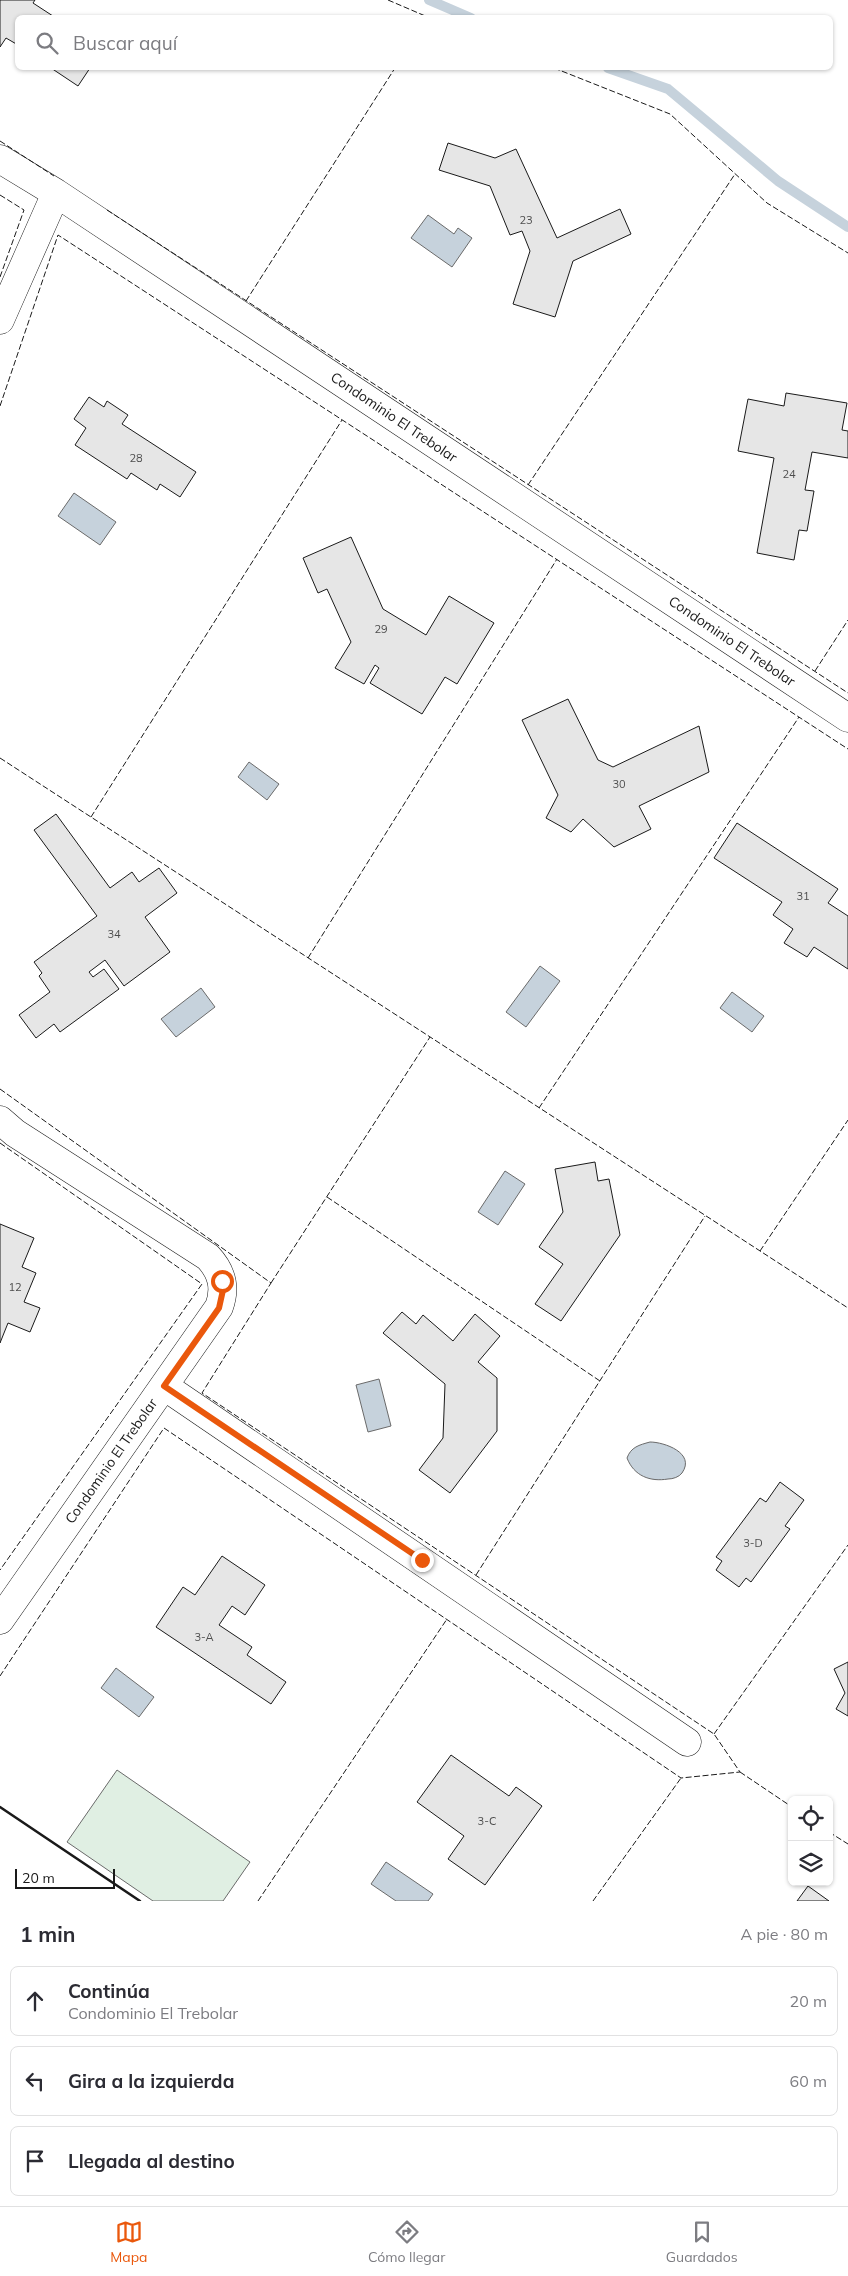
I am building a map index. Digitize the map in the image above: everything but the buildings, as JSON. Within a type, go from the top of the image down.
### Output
[{"type":"street","name":"Condominio El Trebolar","points":[[0,159],[56,193],[848,718]]},
{"type":"street","points":[[0,320],[56,193]]},
{"type":"street","name":"Condominio El Trebolar","points":[[0,1120],[15,1133],[208,1257],[215,1264],[222,1281],[223,1290],[219,1308],[0,1620]]},
{"type":"street","points":[[164,1386],[687,1742]]},
{"type":"green space","points":[[117,1770],[250,1862],[223,1901],[153,1901],[67,1842]]},
{"type":"shaded area","points":[[428,215],[454,234],[458,228],[472,238],[452,267],[411,238]]},
{"type":"shaded area","points":[[74,493],[116,522],[100,545],[58,516]]},
{"type":"shaded area","points":[[249,762],[279,784],[267,800],[238,777]]},
{"type":"shaded area","points":[[540,966],[560,981],[526,1027],[506,1012]]},
{"type":"shaded area","points":[[201,988],[215,1007],[176,1037],[161,1019]]},
{"type":"shaded area","points":[[732,992],[764,1016],[752,1032],[720,1008]]},
{"type":"shaded area","points":[[505,1171],[525,1184],[498,1225],[478,1212]]},
{"type":"shaded area","points":[[379,1379],[391,1426],[368,1432],[356,1385]]},
{"type":"shaded area","points":[[650,1442],[663,1444],[682,1454],[685,1466],[678,1477],[655,1480],[638,1473],[630,1464],[627,1458],[631,1451],[642,1444]]},
{"type":"shaded area","points":[[116,1668],[154,1697],[139,1717],[101,1688]]},
{"type":"shaded area","points":[[386,1862],[433,1894],[428,1901],[396,1901],[371,1884]]},
{"type":"waterway","points":[[429,0],[464,15]]},
{"type":"waterway","points":[[614,70],[668,89],[778,181],[848,227]]},
{"type":"fence","points":[[388,0],[423,15]]},
{"type":"fence","points":[[246,301],[394,70]]},
{"type":"fence","points":[[559,70],[670,114],[767,203],[848,253]]},
{"type":"fence","points":[[0,141],[54,176]]},
{"type":"fence","points":[[528,485],[735,174]]},
{"type":"fence","points":[[0,195],[24,210],[0,277]]},
{"type":"fence","points":[[107,210],[848,693]]},
{"type":"fence","points":[[0,406],[58,235],[848,749]]},
{"type":"fence","points":[[91,817],[342,420]]},
{"type":"fence","points":[[308,958],[557,559]]},
{"type":"fence","points":[[815,671],[848,620]]},
{"type":"fence","points":[[539,1108],[799,717]]},
{"type":"fence","points":[[0,758],[848,1308]]},
{"type":"fence","points":[[271,1283],[430,1037]]},
{"type":"fence","points":[[0,1089],[271,1283],[202,1393],[714,1734],[740,1772],[681,1778],[164,1428],[0,1676]]},
{"type":"fence","points":[[760,1251],[848,1120]]},
{"type":"fence","points":[[0,1143],[202,1284],[0,1570]]},
{"type":"fence","points":[[327,1197],[600,1381]]},
{"type":"fence","points":[[476,1575],[705,1216]]},
{"type":"fence","points":[[714,1734],[848,1545]]},
{"type":"fence","points":[[258,1901],[447,1619]]},
{"type":"fence","points":[[740,1772],[788,1804]]},
{"type":"fence","points":[[593,1901],[681,1778]]},
{"type":"fence","points":[[833,1835],[848,1844]]},
{"type":"wall","points":[[0,1807],[140,1901]]},
{"type":"route","points":[[222,1281],[223,1290],[219,1308],[164,1386],[422,1560]]}]
